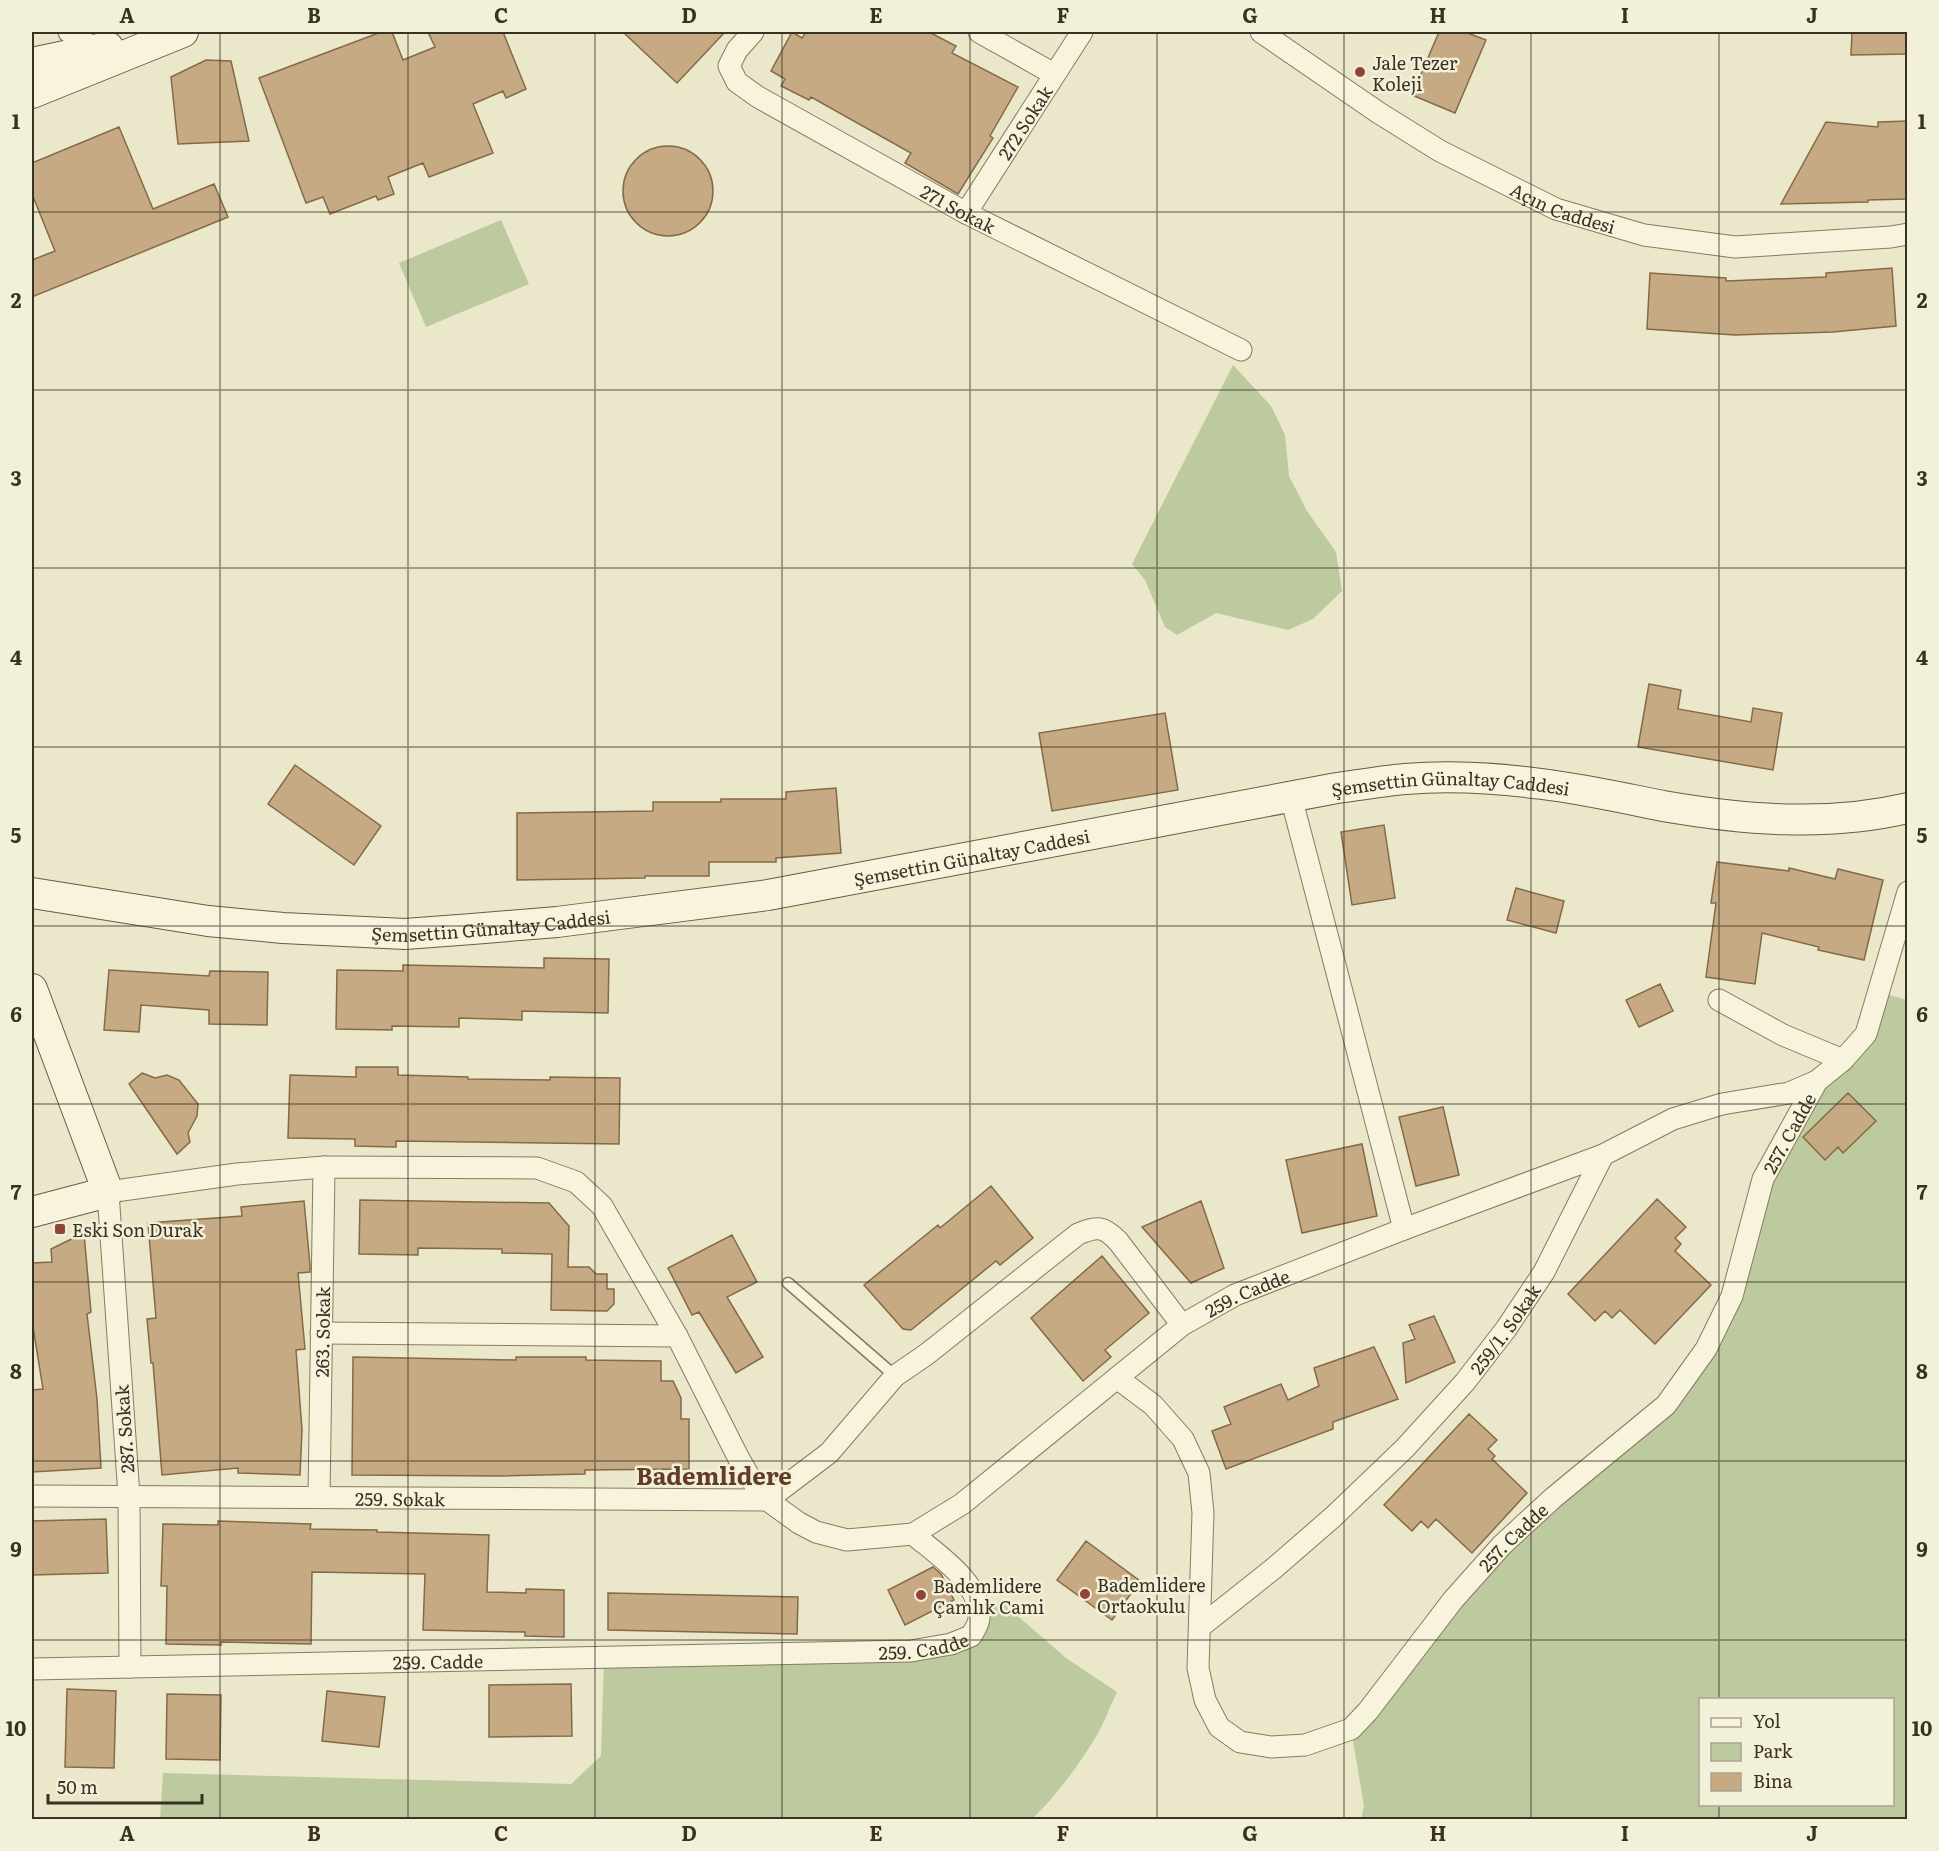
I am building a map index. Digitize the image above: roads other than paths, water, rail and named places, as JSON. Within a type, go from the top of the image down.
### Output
[{"type":"street","points":[[69,32],[97,50]]},
{"type":"street","points":[[32,63],[175,32]]},
{"type":"street","points":[[32,93],[183,32]]},
{"type":"street","name":"271 Sokak","points":[[753,32],[737,50],[729,66],[737,82],[758,97],[966,213],[1241,350]]},
{"type":"street","points":[[979,32],[1054,74]]},
{"type":"street","name":"272 Sokak","points":[[966,213],[1082,32]]},
{"type":"street","name":"Açın Caddesi","points":[[1261,32],[1379,113],[1440,151],[1556,209],[1644,235],[1735,247],[1908,234]]},
{"type":"street","name":"Şemsettin Günaltay Caddesi","points":[[32,893],[208,921],[283,928],[405,934],[557,922],[768,895],[1291,796],[1394,780],[1445,778],[1541,784],[1663,806],[1748,818],[1829,820],[1876,816],[1908,808]]},
{"type":"street","points":[[1291,796],[1404,1229]]},
{"type":"street","name":"257. Cadde","points":[[1117,1378],[1153,1406],[1183,1439],[1199,1473],[1203,1513],[1198,1668],[1205,1701],[1219,1727],[1240,1742],[1270,1747],[1305,1745],[1351,1728],[1368,1711],[1453,1600],[1502,1545],[1553,1498],[1665,1405],[1706,1349],[1732,1296],[1763,1179],[1817,1081],[1843,1060],[1866,1034],[1908,892]]},
{"type":"street","points":[[32,989],[108,1192]]},
{"type":"street","points":[[1719,1000],[1783,1035],[1843,1060]]},
{"type":"street","points":[[1603,1155],[1673,1119],[1722,1104],[1789,1093],[1817,1081]]},
{"type":"street","name":"259. Cadde","points":[[130,1667],[911,1651],[951,1644],[971,1636],[979,1619],[976,1598],[967,1582],[913,1534],[962,1504],[1182,1326],[1235,1295],[1603,1155]]},
{"type":"street","name":"259/1. Sokak","points":[[1200,1627],[1273,1569],[1333,1517],[1405,1448],[1465,1382],[1506,1329],[1544,1272],[1603,1155]]},
{"type":"street","points":[[32,1212],[108,1192],[237,1173],[324,1167],[537,1168],[576,1182],[602,1206],[678,1336],[750,1479],[767,1500],[816,1532],[848,1540],[913,1534]]},
{"type":"street","name":"263. Sokak","points":[[319,1497],[324,1167]]},
{"type":"street","name":"287. Sokak","points":[[108,1192],[129,1496],[130,1667]]},
{"type":"street","points":[[767,1500],[829,1453],[895,1376],[927,1354],[1078,1234],[1092,1228],[1107,1230],[1118,1241],[1182,1326]]},
{"type":"street","points":[[321,1333],[678,1336]]},
{"type":"street","name":"259. Sokak","points":[[32,1496],[767,1500]]},
{"type":"street","points":[[32,1669],[130,1667]]},
{"type":"lane","points":[[788,1283],[895,1376]]},
{"type":"place","name":"Jale Tezer Koleji","points":[[1360,72]]},
{"type":"place","name":"Eski Son Durak","points":[[60,1229]]},
{"type":"place","name":"Bademlidere Ortaokulu","points":[[1085,1594]]},
{"type":"place","name":"Bademlidere Çamlık Cami","points":[[921,1595]]},
{"type":"district","name":"Bademlidere","points":[[714,1474]]}]
